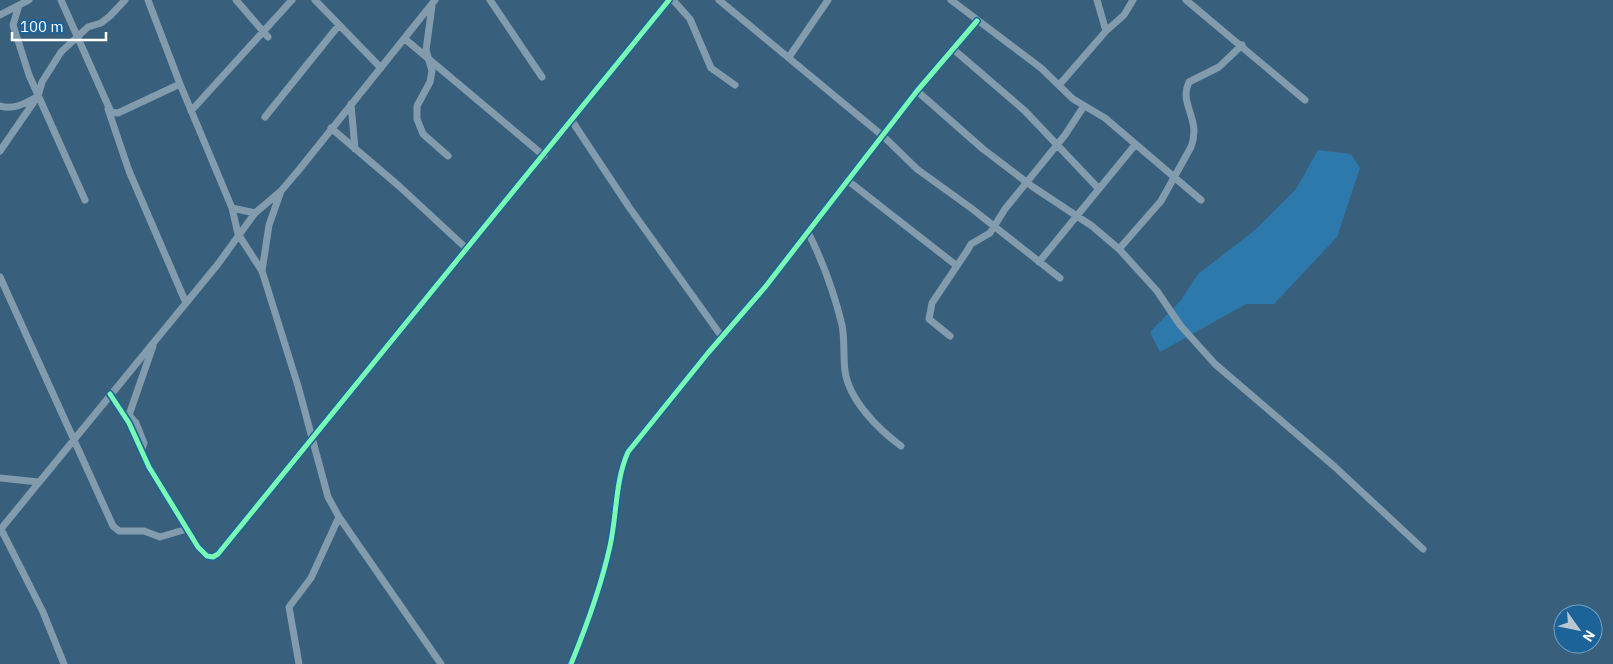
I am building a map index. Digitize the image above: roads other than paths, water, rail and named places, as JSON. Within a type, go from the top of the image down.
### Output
[{"type":"street","points":[[0,15],[29,0]]},
{"type":"street","points":[[61,0],[108,109],[129,171],[186,303]]},
{"type":"street","points":[[0,151],[38,96],[42,82],[61,52],[88,28],[102,23],[125,0]]},
{"type":"street","points":[[148,0],[191,112],[232,208],[238,234],[262,271],[313,437],[328,497],[339,517],[441,664]]},
{"type":"street","points":[[236,0],[265,35]]},
{"type":"street","points":[[191,112],[265,35],[292,0]]},
{"type":"street","points":[[315,0],[381,68]]},
{"type":"street","points":[[490,0],[542,77]]},
{"type":"street","points":[[110,394],[119,404],[149,467],[198,547],[207,556],[213,557],[218,554],[544,156],[669,0]]},
{"type":"street","points":[[673,0],[690,19],[711,68],[734,85]]},
{"type":"street","points":[[718,0],[884,136],[917,169],[1060,278]]},
{"type":"street","points":[[789,57],[828,0]]},
{"type":"street","points":[[951,0],[1060,84],[1073,99],[1105,118],[1201,200]]},
{"type":"street","points":[[1097,0],[1106,31]]},
{"type":"street","points":[[1060,84],[1106,31],[1124,15],[1133,0]]},
{"type":"street","points":[[1186,0],[1306,100]]},
{"type":"street","points":[[64,664],[43,612],[0,529],[218,264],[238,234],[256,213],[281,191],[434,3]]},
{"type":"street","points":[[434,3],[426,50],[432,72],[430,82],[417,106],[417,119],[423,134],[448,156]]},
{"type":"street","points":[[20,5],[13,25],[29,75],[86,200]]},
{"type":"street","points":[[572,664],[600,589],[610,545],[621,468],[628,452],[766,286],[917,91],[977,20]]},
{"type":"street","points":[[265,116],[339,25]]},
{"type":"street","points":[[405,39],[544,156]]},
{"type":"street","points":[[1119,249],[1161,201],[1194,140],[1194,122],[1184,97],[1187,87],[1194,78],[1219,67],[1242,45]]},
{"type":"street","points":[[953,49],[1025,112],[1099,189]]},
{"type":"street","points":[[108,109],[118,113],[180,84]]},
{"type":"street","points":[[917,91],[983,149],[1027,183],[1077,216],[1119,249],[1157,291],[1180,325],[1215,364],[1335,467],[1423,549]]},
{"type":"street","points":[[0,106],[7,108],[22,105],[38,96]]},
{"type":"street","points":[[351,104],[356,149]]},
{"type":"street","points":[[950,336],[929,319],[928,315],[932,303],[972,244],[986,237],[1005,209],[1065,135],[1084,106]]},
{"type":"street","points":[[572,121],[628,207],[722,337]]},
{"type":"street","points":[[331,128],[467,249]]},
{"type":"street","points":[[1039,262],[1135,145]]},
{"type":"street","points":[[847,180],[957,266]]},
{"type":"street","points":[[262,271],[269,225],[281,191]]},
{"type":"street","points":[[232,208],[256,213]]},
{"type":"street","points":[[808,232],[824,264],[834,293],[844,339],[845,371],[850,386],[873,424],[901,446]]},
{"type":"street","points":[[0,277],[113,526],[119,531],[150,532],[160,537],[187,529]]},
{"type":"street","points":[[142,449],[144,443],[136,423],[129,415],[155,340]]},
{"type":"street","points":[[0,478],[39,482]]},
{"type":"street","points":[[298,664],[289,607],[311,578],[339,517]]}]
